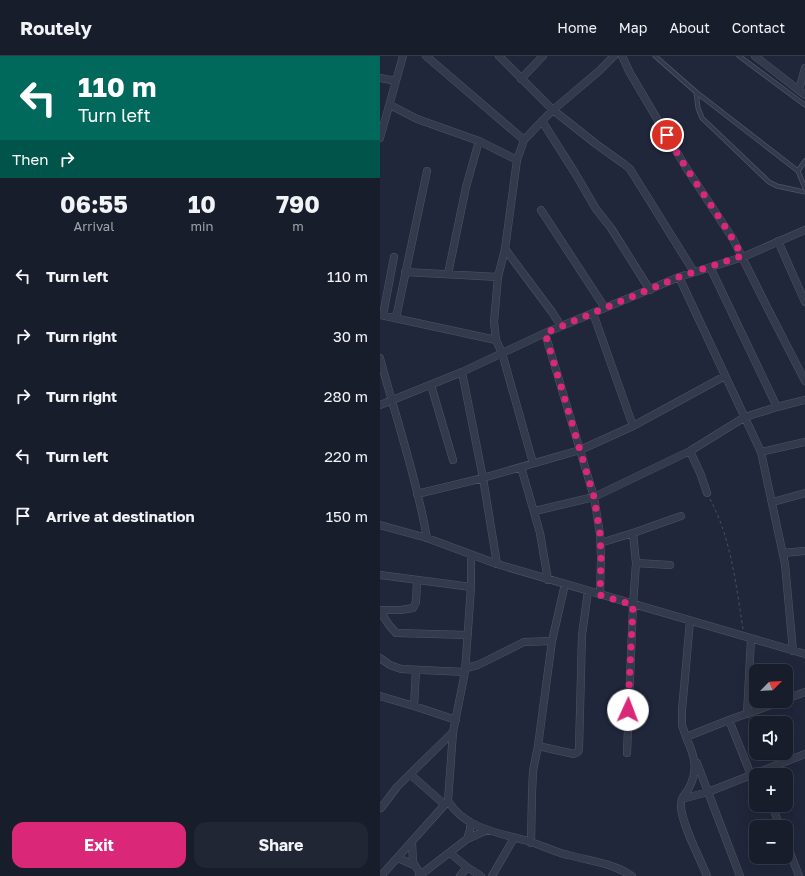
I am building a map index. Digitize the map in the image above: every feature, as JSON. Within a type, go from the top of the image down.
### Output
[{"type":"street","points":[[380,138],[403,56]]},
{"type":"street","points":[[426,56],[524,140]]},
{"type":"street","points":[[499,56],[553,110],[630,169],[694,272]]},
{"type":"street","points":[[521,79],[543,56]]},
{"type":"street","points":[[533,463],[502,353],[496,340],[494,322],[498,277],[505,249],[517,160],[524,140],[553,110],[599,71],[614,56]]},
{"type":"street","points":[[622,56],[630,73],[685,166],[733,239],[805,381]]},
{"type":"street","points":[[755,56],[805,96]]},
{"type":"street","points":[[799,90],[805,68]]},
{"type":"street","points":[[380,78],[396,81]]},
{"type":"street","points":[[380,110],[389,108],[479,141],[517,160]]},
{"type":"street","points":[[542,121],[575,173],[596,210],[611,228],[650,290]]},
{"type":"street","points":[[448,274],[466,186],[479,141]]},
{"type":"street","points":[[396,318],[427,170]]},
{"type":"street","points":[[541,210],[605,308]]},
{"type":"street","points":[[380,405],[462,372],[545,333],[679,277],[742,256],[805,230]]},
{"type":"street","points":[[778,241],[805,302]]},
{"type":"street","points":[[505,249],[561,326]]},
{"type":"street","points":[[394,258],[382,315],[496,340]]},
{"type":"street","points":[[710,266],[777,407]]},
{"type":"street","points":[[405,272],[498,277]]},
{"type":"street","points":[[380,525],[427,538],[471,556],[548,580],[801,652],[773,502],[761,452],[724,376],[679,277]]},
{"type":"street","points":[[386,298],[399,301]]},
{"type":"street","points":[[593,313],[633,426]]},
{"type":"street","points":[[545,333],[594,497],[600,543],[600,595]]},
{"type":"street","points":[[380,358],[393,400],[427,538]]},
{"type":"street","points":[[462,372],[483,478],[497,564]]},
{"type":"street","points":[[417,494],[483,478],[580,450],[633,426],[724,376]]},
{"type":"street","points":[[431,385],[453,460]]},
{"type":"street","points":[[534,512],[594,497],[690,451],[745,417],[805,400]]},
{"type":"street","points":[[761,452],[805,442]]},
{"type":"street","points":[[690,451],[707,493]]},
{"type":"street","points":[[522,467],[542,542],[548,580]]},
{"type":"street","points":[[773,502],[805,493]]},
{"type":"street","points":[[600,543],[681,516]]},
{"type":"street","points":[[627,753],[636,563],[633,533]]},
{"type":"street","points":[[783,552],[805,551]]},
{"type":"street","points":[[381,873],[398,858],[446,803],[454,732],[464,681],[471,587],[471,556]]},
{"type":"street","points":[[636,563],[670,565]]},
{"type":"street","points":[[380,575],[471,587]]},
{"type":"street","points":[[380,610],[401,610],[413,608],[416,602],[418,581]]},
{"type":"street","points":[[531,842],[533,771],[538,746],[552,641],[565,584]]},
{"type":"street","points":[[538,746],[574,754],[578,752],[579,749],[582,635],[588,592]]},
{"type":"street","points":[[380,610],[396,633],[468,634]]},
{"type":"street","points":[[690,621],[682,725],[740,876]]},
{"type":"street","points":[[747,714],[748,638]]},
{"type":"street","points":[[380,658],[397,668],[416,670],[465,670],[524,642],[552,641]]},
{"type":"street","points":[[464,681],[478,665]]},
{"type":"street","points":[[414,706],[416,670]]},
{"type":"street","points":[[793,696],[805,692]]},
{"type":"street","points":[[380,696],[456,720]]},
{"type":"street","points":[[686,737],[763,708]]},
{"type":"street","points":[[729,720],[749,770]]},
{"type":"street","points":[[380,809],[393,791],[454,732]]},
{"type":"street","points":[[693,754],[695,768],[694,776],[682,799],[681,808],[686,827],[707,876]]},
{"type":"street","points":[[773,768],[805,754]]},
{"type":"street","points":[[411,775],[470,822],[487,830],[531,842],[568,855],[618,868],[632,876]]},
{"type":"street","points":[[682,799],[708,792],[749,776]]},
{"type":"street","points":[[467,839],[470,830],[470,822]]},
{"type":"street","points":[[412,842],[412,857],[414,865],[420,876],[467,839],[487,830]]},
{"type":"street","points":[[492,876],[514,838]]},
{"type":"street","points":[[450,853],[481,876]]},
{"type":"street","points":[[398,858],[414,865]]},
{"type":"street","points":[[793,860],[799,876]]},
{"type":"street","points":[[460,876],[467,867]]},
{"type":"lane","points":[[655,56],[696,92],[798,171],[805,188]]},
{"type":"lane","points":[[739,56],[805,105]]},
{"type":"lane","points":[[696,92],[698,108],[702,118],[770,182],[777,186],[805,192]]},
{"type":"lane","points":[[798,171],[805,161]]},
{"type":"path","points":[[707,493],[721,525],[727,544],[748,638]]},
{"type":"route","points":[[628,710],[633,605],[600,595],[600,534],[594,497],[545,333],[679,277],[742,256],[733,239],[685,166],[667,135]]}]
